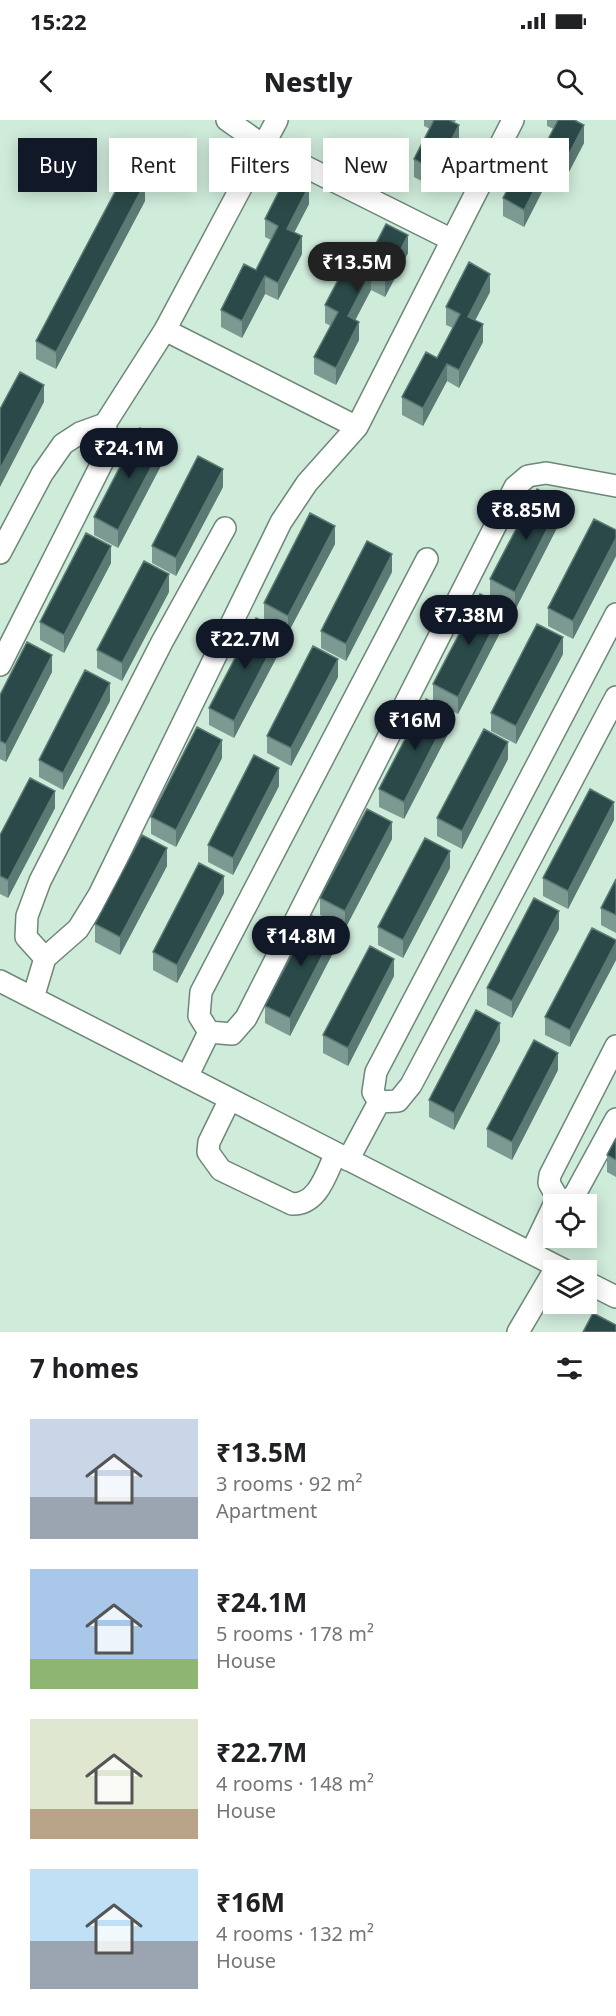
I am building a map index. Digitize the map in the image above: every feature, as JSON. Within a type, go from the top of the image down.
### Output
[{"type":"street","points":[[227,120],[253,138]]},
{"type":"street","points":[[268,138],[277,120]]},
{"type":"street","points":[[33,998],[45,958],[78,929],[99,895],[281,522],[307,483],[357,427],[513,120]]},
{"type":"street","points":[[311,170],[452,240]]},
{"type":"street","points":[[0,553],[42,474],[63,444],[80,433],[105,424],[165,330],[239,192]]},
{"type":"street","points":[[165,330],[357,427]]},
{"type":"street","points":[[0,665],[100,467],[108,438],[105,424]]},
{"type":"street","points":[[209,1032],[232,1034],[246,1018],[515,487],[528,476],[546,473],[616,486]]},
{"type":"street","points":[[45,958],[26,937],[27,916],[40,882],[162,642],[225,528]]},
{"type":"street","points":[[209,1032],[199,1016],[201,992],[427,559]]},
{"type":"street","points":[[379,1102],[373,1092],[376,1072],[616,614]]},
{"type":"street","points":[[379,1102],[398,1101],[411,1085],[616,697]]},
{"type":"street","points":[[0,981],[543,1260]]},
{"type":"street","points":[[187,1077],[209,1032]]},
{"type":"street","points":[[552,1194],[549,1183],[550,1175],[616,1046]]},
{"type":"street","points":[[230,1099],[209,1142],[208,1152],[221,1170],[292,1204],[304,1205],[313,1198],[379,1102]]},
{"type":"street","points":[[575,1194],[616,1119]]},
{"type":"street","points":[[531,1253],[543,1228]]},
{"type":"street","points":[[597,1288],[616,1297]]},
{"type":"street","points":[[518,1332],[543,1292]]},
{"type":"building","points":[[434,120],[449,120],[459,125],[452,138],[425,138]]},
{"type":"building","points":[[558,120],[574,120],[584,125],[569,154],[569,138],[549,138]]},
{"type":"building","points":[[421,145],[421,163],[414,159]]},
{"type":"building","points":[[115,192],[140,192],[56,352],[36,341]]},
{"type":"building","points":[[278,192],[306,192],[287,229],[302,236],[278,283],[265,276],[242,321],[221,310],[244,264],[256,270],[278,226],[265,219]]},
{"type":"building","points":[[506,192],[533,192],[524,210],[503,198]]},
{"type":"building","points":[[386,224],[408,235],[385,280],[371,272],[348,316],[359,322],[336,368],[314,357],[338,312],[325,305],[349,259],[364,267]]},
{"type":"building","points":[[469,262],[490,274],[468,317],[483,324],[459,370],[447,364],[423,408],[402,397],[426,352],[437,358],[460,314],[446,307]]},
{"type":"building","points":[[20,372],[44,385],[0,469],[0,409]]},
{"type":"building","points":[[140,428],[165,441],[118,530],[94,517]]},
{"type":"building","points":[[198,456],[223,469],[176,558],[152,546]]},
{"type":"building","points":[[537,489],[561,502],[515,592],[490,579]]},
{"type":"building","points":[[310,513],[335,526],[288,616],[264,603]]},
{"type":"building","points":[[594,519],[616,530],[616,538],[573,621],[548,608]]},
{"type":"building","points":[[86,533],[111,546],[64,635],[40,622]]},
{"type":"building","points":[[367,541],[392,554],[346,644],[321,631]]},
{"type":"building","points":[[144,561],[169,574],[122,663],[97,650]]},
{"type":"building","points":[[480,594],[504,607],[458,697],[433,684]]},
{"type":"building","points":[[256,618],[281,631],[234,721],[209,708]]},
{"type":"building","points":[[537,624],[563,637],[516,726],[491,713]]},
{"type":"building","points":[[27,642],[52,655],[6,744],[0,741],[0,695]]},
{"type":"building","points":[[313,646],[338,659],[291,748],[267,736]]},
{"type":"building","points":[[85,670],[110,683],[63,773],[39,760]]},
{"type":"building","points":[[426,699],[450,712],[404,802],[379,789]]},
{"type":"building","points":[[197,727],[222,740],[176,830],[151,817]]},
{"type":"building","points":[[484,729],[508,742],[462,831],[437,818]]},
{"type":"building","points":[[254,755],[279,768],[233,858],[208,845]]},
{"type":"building","points":[[30,778],[55,791],[8,880],[0,876],[0,835]]},
{"type":"building","points":[[590,789],[614,802],[568,891],[543,878]]},
{"type":"building","points":[[367,809],[392,822],[345,911],[320,898]]},
{"type":"building","points":[[142,835],[167,848],[120,937],[95,924]]},
{"type":"building","points":[[425,838],[450,851],[403,940],[378,927]]},
{"type":"building","points":[[199,863],[224,876],[177,965],[153,952]]},
{"type":"building","points":[[616,879],[616,915],[601,908]]},
{"type":"building","points":[[534,898],[559,911],[512,1001],[487,988]]},
{"type":"building","points":[[312,916],[336,929],[290,1018],[265,1006]]},
{"type":"building","points":[[592,928],[616,942],[570,1030],[545,1017]]},
{"type":"building","points":[[370,946],[394,959],[348,1048],[323,1035]]},
{"type":"building","points":[[476,1010],[500,1023],[454,1113],[429,1100]]},
{"type":"building","points":[[534,1040],[558,1053],[512,1142],[487,1129]]},
{"type":"building","points":[[616,1138],[616,1160],[607,1155]]},
{"type":"building","points":[[592,1314],[616,1325],[616,1332],[583,1332]]}]
